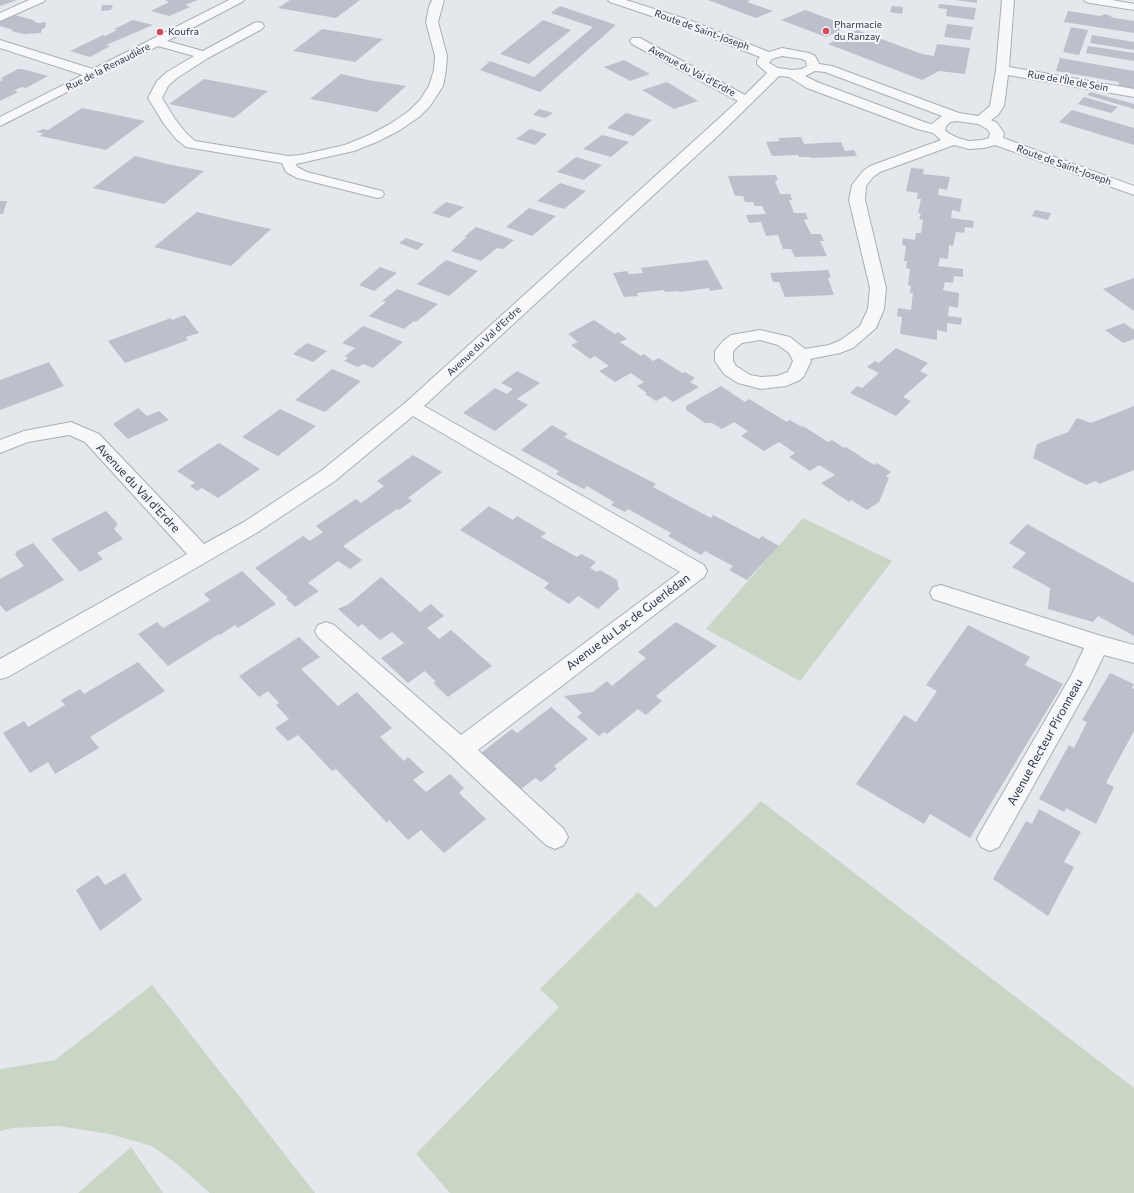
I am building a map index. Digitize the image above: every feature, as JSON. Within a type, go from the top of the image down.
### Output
[{"type":"street","points":[[0,17],[39,0]]},
{"type":"street","name":"Rue de la Renaudière","points":[[0,122],[238,0]]},
{"type":"street","points":[[258,26],[204,55],[172,75],[162,84],[155,98],[169,122],[181,136],[191,144],[288,160],[301,159],[349,148],[374,138],[408,118],[425,103],[436,86],[441,56],[432,22],[438,0]]},
{"type":"street","name":"Route de Saint-Joseph","points":[[614,0],[657,14],[768,56]]},
{"type":"street","points":[[981,120],[993,112],[997,106],[1002,70],[1008,0]]},
{"type":"street","points":[[1090,0],[1134,7]]},
{"type":"street","points":[[657,14],[664,3]]},
{"type":"street","name":"Avenue du Val d'Erdre","points":[[636,41],[747,101]]},
{"type":"street","points":[[157,42],[204,55]]},
{"type":"street","points":[[0,44],[94,74]]},
{"type":"street","points":[[784,73],[806,72],[813,67],[827,69],[957,117],[981,120],[992,126],[997,133],[995,140],[984,144],[953,141],[943,136],[938,130],[907,120],[784,73],[770,70],[763,64],[763,61],[768,56],[782,52],[798,54],[811,59],[813,67]]},
{"type":"street","name":"Rue de l'Île de Sein","points":[[1002,70],[1134,92]]},
{"type":"street","name":"Avenue du Val d'Erdre","points":[[0,670],[202,556],[300,496],[328,476],[412,407],[747,101],[784,73]]},
{"type":"street","points":[[938,130],[939,124],[946,119],[957,117]]},
{"type":"street","name":"Route de Saint-Joseph","points":[[995,140],[1134,191]]},
{"type":"street","points":[[800,356],[834,349],[847,344],[867,328],[874,313],[878,298],[878,288],[857,200],[859,185],[868,174],[875,169],[953,141]]},
{"type":"street","points":[[288,160],[291,169],[302,175],[377,194]]},
{"type":"street","name":"Avenue du Lac de Guerlédan","points":[[412,407],[696,571],[460,748]]},
{"type":"street","name":"Avenue du Val d'Erdre","points":[[0,447],[24,437],[71,428],[92,438],[202,556]]},
{"type":"street","points":[[941,593],[1098,644],[1134,654]]},
{"type":"street","points":[[326,632],[460,748],[554,836]]},
{"type":"street","name":"Avenue Recteur Pironneau","points":[[990,839],[1082,678],[1098,644]]},
{"type":"green space","points":[[803,518],[892,561],[800,681],[706,629]]},
{"type":"green space","points":[[761,801],[1134,1088],[1134,1193],[450,1193],[416,1154],[559,1007],[540,989],[638,892],[656,908]]},
{"type":"green space","points":[[152,985],[315,1193],[210,1193],[178,1165],[152,1146],[110,1134],[59,1126],[12,1128],[0,1131],[0,1069],[55,1060]]},
{"type":"green space","points":[[131,1147],[163,1193],[78,1193]]},
{"type":"building","points":[[0,0],[17,0],[0,6]]},
{"type":"building","points":[[165,0],[198,0],[185,5],[190,7],[169,16],[151,11],[169,2]]},
{"type":"building","points":[[290,0],[360,0],[336,18],[278,8]]},
{"type":"building","points":[[708,0],[750,0],[747,2],[773,11],[756,18]]},
{"type":"building","points":[[955,0],[977,0],[977,3]]},
{"type":"building","points":[[939,4],[976,8],[974,20],[946,16],[947,9],[938,8]]},
{"type":"building","points":[[102,5],[113,5],[111,10],[101,11]]},
{"type":"building","points":[[560,6],[616,25],[540,92],[480,70],[490,61],[534,77],[593,27],[551,13]]},
{"type":"building","points":[[892,6],[903,7],[902,14],[890,12]]},
{"type":"building","points":[[805,10],[849,26],[826,37],[781,20]]},
{"type":"building","points":[[1068,11],[1100,16],[1106,14],[1114,18],[1134,21],[1134,33],[1064,22]]},
{"type":"building","points":[[14,15],[34,20],[33,21],[38,23],[46,22],[45,28],[42,29],[41,33],[24,34],[11,31],[13,30],[0,26],[0,21]]},
{"type":"building","points":[[133,20],[153,25],[106,45],[110,46],[90,57],[70,51],[103,35],[105,36],[117,30],[114,29]]},
{"type":"building","points":[[543,20],[571,30],[529,64],[500,54]]},
{"type":"building","points":[[947,24],[973,27],[970,40],[944,37]]},
{"type":"building","points":[[1071,27],[1088,30],[1079,55],[1063,52]]},
{"type":"building","points":[[322,29],[383,39],[355,62],[293,51]]},
{"type":"building","points":[[857,30],[922,54],[934,56],[937,44],[970,48],[965,74],[939,71],[922,80],[828,44]]},
{"type":"building","points":[[1092,35],[1134,42],[1134,50],[1090,43]]},
{"type":"building","points":[[1088,46],[1134,53],[1134,61],[1086,53]]},
{"type":"building","points":[[1060,58],[1134,71],[1134,89],[1118,87],[1119,82],[1056,71]]},
{"type":"building","points":[[624,60],[650,74],[630,81],[604,67]]},
{"type":"building","points":[[18,69],[48,76],[26,88],[22,87],[14,90],[18,92],[0,101],[0,81],[3,80],[1,78]]},
{"type":"building","points":[[341,74],[406,86],[377,112],[310,99]]},
{"type":"building","points":[[204,79],[268,91],[234,118],[169,104]]},
{"type":"building","points":[[667,82],[698,101],[674,109],[642,90]]},
{"type":"building","points":[[1091,92],[1134,104],[1134,109],[1087,95]]},
{"type":"building","points":[[1084,97],[1118,107],[1111,113],[1078,104]]},
{"type":"building","points":[[82,108],[145,121],[106,150],[40,136],[43,133],[36,132],[43,129],[48,130]]},
{"type":"building","points":[[539,109],[553,113],[545,118],[533,115]]},
{"type":"building","points":[[1072,110],[1134,128],[1134,145],[1059,122]]},
{"type":"building","points":[[626,113],[652,120],[633,136],[607,128]]},
{"type":"building","points":[[530,129],[547,134],[535,145],[516,139]]},
{"type":"building","points":[[602,135],[629,142],[611,157],[583,149]]},
{"type":"building","points":[[801,137],[804,144],[841,142],[845,151],[854,150],[857,156],[811,158],[799,157],[798,155],[772,156],[766,142],[780,141],[778,138]]},
{"type":"building","points":[[135,156],[204,171],[164,204],[93,188]]},
{"type":"building","points":[[576,157],[602,165],[584,180],[557,172]]},
{"type":"building","points":[[911,168],[924,169],[923,174],[950,177],[947,190],[939,188],[938,195],[962,199],[960,212],[952,210],[951,218],[974,221],[973,228],[965,227],[964,233],[956,232],[953,246],[949,245],[948,259],[940,258],[938,266],[963,269],[963,277],[954,276],[953,283],[945,282],[943,290],[959,293],[958,308],[949,306],[948,316],[962,318],[961,325],[947,323],[947,332],[937,330],[937,340],[900,334],[902,317],[897,316],[898,308],[911,310],[913,293],[910,293],[911,286],[908,285],[910,269],[906,268],[907,261],[904,261],[906,246],[902,245],[903,238],[915,240],[916,233],[921,233],[923,220],[919,219],[921,213],[918,213],[921,199],[917,199],[918,193],[906,191]]},
{"type":"building","points":[[776,175],[778,180],[775,181],[780,194],[790,194],[792,200],[789,200],[794,213],[806,213],[808,219],[804,220],[811,234],[821,234],[824,241],[820,241],[827,256],[795,257],[791,249],[783,249],[778,235],[766,236],[761,222],[749,223],[746,215],[766,214],[762,206],[755,206],[753,202],[745,202],[743,196],[735,196],[728,176]]},
{"type":"building","points":[[560,183],[586,191],[564,209],[537,201]]},
{"type":"building","points":[[0,201],[7,201],[3,214],[0,214]]},
{"type":"building","points":[[446,202],[464,207],[449,218],[432,213]]},
{"type":"building","points":[[529,208],[556,216],[532,236],[506,227]]},
{"type":"building","points":[[1035,210],[1051,213],[1048,220],[1032,216]]},
{"type":"building","points":[[197,212],[271,229],[231,266],[154,247]]},
{"type":"building","points":[[476,227],[514,240],[503,249],[497,248],[481,261],[451,251]]},
{"type":"building","points":[[406,238],[424,244],[417,250],[399,243]]},
{"type":"building","points":[[446,260],[478,271],[449,296],[417,284]]},
{"type":"building","points":[[707,260],[723,289],[710,291],[709,288],[679,292],[665,292],[664,290],[637,293],[638,296],[624,297],[613,273],[627,271],[629,274],[643,273],[641,268]]},
{"type":"building","points":[[380,267],[397,273],[374,291],[359,285]]},
{"type":"building","points":[[828,270],[831,277],[828,278],[834,295],[785,297],[779,282],[773,282],[770,273]]},
{"type":"building","points":[[1134,278],[1134,311],[1103,289]]},
{"type":"building","points":[[397,289],[438,304],[416,322],[414,321],[404,329],[369,316],[386,302],[382,301]]},
{"type":"building","points":[[185,315],[199,333],[186,337],[188,340],[125,363],[108,341],[171,318],[172,320]]},
{"type":"building","points":[[594,320],[615,334],[618,332],[627,339],[620,342],[641,356],[644,354],[653,361],[659,358],[682,373],[685,372],[695,378],[690,382],[699,387],[673,402],[665,396],[656,401],[645,394],[647,393],[637,386],[644,382],[631,373],[615,382],[599,371],[609,366],[595,356],[590,359],[571,345],[578,342],[568,334]]},
{"type":"building","points":[[1124,323],[1134,330],[1134,339],[1123,343],[1105,330]]},
{"type":"building","points":[[363,326],[403,342],[373,368],[363,364],[358,367],[344,361],[348,358],[345,356],[355,348],[342,343]]},
{"type":"building","points":[[307,343],[327,351],[313,362],[293,354]]},
{"type":"building","points":[[896,348],[928,363],[920,371],[928,375],[903,397],[911,401],[896,416],[850,393],[857,386],[862,388],[879,373],[867,367],[875,361],[879,363]]},
{"type":"building","points":[[49,362],[64,386],[0,410],[0,380]]},
{"type":"building","points":[[332,369],[361,381],[325,412],[295,400]]},
{"type":"building","points":[[517,371],[540,383],[517,399],[528,405],[495,431],[463,413],[495,388],[507,394],[513,389],[501,383]]},
{"type":"building","points":[[721,386],[745,402],[749,399],[787,422],[790,420],[802,427],[803,426],[828,442],[832,440],[874,465],[877,463],[891,472],[886,476],[889,478],[879,502],[867,510],[851,500],[849,502],[821,483],[835,475],[819,465],[810,471],[789,457],[795,453],[779,442],[764,451],[741,436],[748,431],[734,422],[722,429],[712,423],[705,423],[686,410],[686,406]]},
{"type":"building","points":[[1134,406],[1134,470],[1099,484],[1096,481],[1086,485],[1033,458],[1037,444],[1068,432],[1077,418],[1091,423]]},
{"type":"building","points":[[138,408],[147,416],[159,411],[169,420],[128,439],[113,424]]},
{"type":"building","points":[[280,409],[316,426],[278,456],[242,437]]},
{"type":"building","points":[[552,425],[568,434],[564,437],[656,484],[653,487],[711,518],[713,515],[759,539],[762,536],[779,546],[747,580],[729,570],[733,566],[705,551],[701,555],[668,536],[671,533],[628,509],[625,512],[611,505],[614,502],[587,486],[584,489],[570,482],[556,474],[559,471],[521,450]]},
{"type":"building","points":[[219,443],[260,469],[218,498],[202,488],[197,491],[190,486],[195,483],[177,471]]},
{"type":"building","points":[[413,455],[442,472],[408,498],[412,501],[399,510],[397,509],[343,546],[362,560],[350,569],[338,561],[308,583],[319,591],[295,607],[286,599],[288,598],[255,568],[303,536],[310,541],[323,532],[316,526],[356,499],[361,503],[384,486],[377,481]]},
{"type":"building","points":[[489,506],[513,520],[517,516],[546,533],[541,537],[577,557],[581,554],[596,562],[590,568],[597,572],[600,570],[617,580],[619,589],[598,609],[578,596],[569,604],[544,588],[549,583],[460,530]]},
{"type":"building","points":[[106,511],[118,524],[114,529],[123,539],[97,553],[103,559],[80,572],[51,539]]},
{"type":"building","points":[[1027,524],[1134,583],[1134,636],[1098,616],[1093,622],[1048,609],[1050,588],[1012,567],[1026,553],[1009,543]]},
{"type":"building","points":[[33,543],[64,580],[6,612],[0,605],[0,579],[24,566],[15,555],[17,551]]},
{"type":"building","points":[[242,571],[276,604],[238,628],[235,625],[220,635],[219,634],[168,666],[138,634],[157,622],[163,628],[196,609],[210,600],[204,594]]},
{"type":"building","points":[[381,577],[420,612],[431,604],[444,616],[427,628],[439,639],[451,630],[492,666],[448,697],[433,683],[436,682],[425,671],[408,683],[381,658],[404,643],[392,632],[380,640],[362,624],[358,627],[338,609],[349,604]]},
{"type":"building","points":[[676,622],[717,646],[656,696],[662,701],[646,715],[638,709],[607,734],[604,732],[599,736],[577,717],[582,713],[564,696],[593,692],[607,681],[612,686],[646,658],[638,652]]},
{"type":"building","points":[[968,625],[1030,657],[1025,665],[1063,684],[970,838],[930,814],[924,824],[856,784],[904,715],[916,722],[937,691],[926,685]]},
{"type":"building","points":[[299,637],[320,657],[301,669],[338,706],[357,692],[392,728],[380,737],[404,761],[408,757],[424,772],[413,780],[426,792],[450,774],[464,788],[459,793],[486,819],[444,853],[421,830],[408,840],[389,820],[387,823],[336,769],[332,771],[298,735],[288,741],[275,728],[289,719],[276,705],[279,703],[268,691],[259,697],[239,676]]},
{"type":"building","points":[[138,662],[165,691],[90,737],[99,748],[55,774],[48,762],[30,773],[3,733],[24,721],[28,727],[65,705],[61,700],[80,689],[84,694]]},
{"type":"building","points":[[1110,673],[1134,684],[1132,688],[1134,689],[1134,731],[1106,783],[1114,787],[1096,824],[1066,808],[1064,812],[1039,799],[1069,745],[1074,748],[1087,722],[1082,720]]},
{"type":"building","points":[[551,707],[588,739],[554,766],[557,769],[541,782],[535,778],[520,790],[481,753],[512,729],[517,733]]},
{"type":"building","points":[[1039,809],[1081,832],[1064,862],[1074,867],[1048,916],[993,879],[1026,821],[1032,824]]},
{"type":"building","points":[[125,873],[142,900],[100,931],[76,890],[98,875],[105,885]]},
{"type":"place","name":"Pharmacie du Ranzay","points":[[826,31]]},
{"type":"place","name":"Koufra","points":[[160,32]]}]
